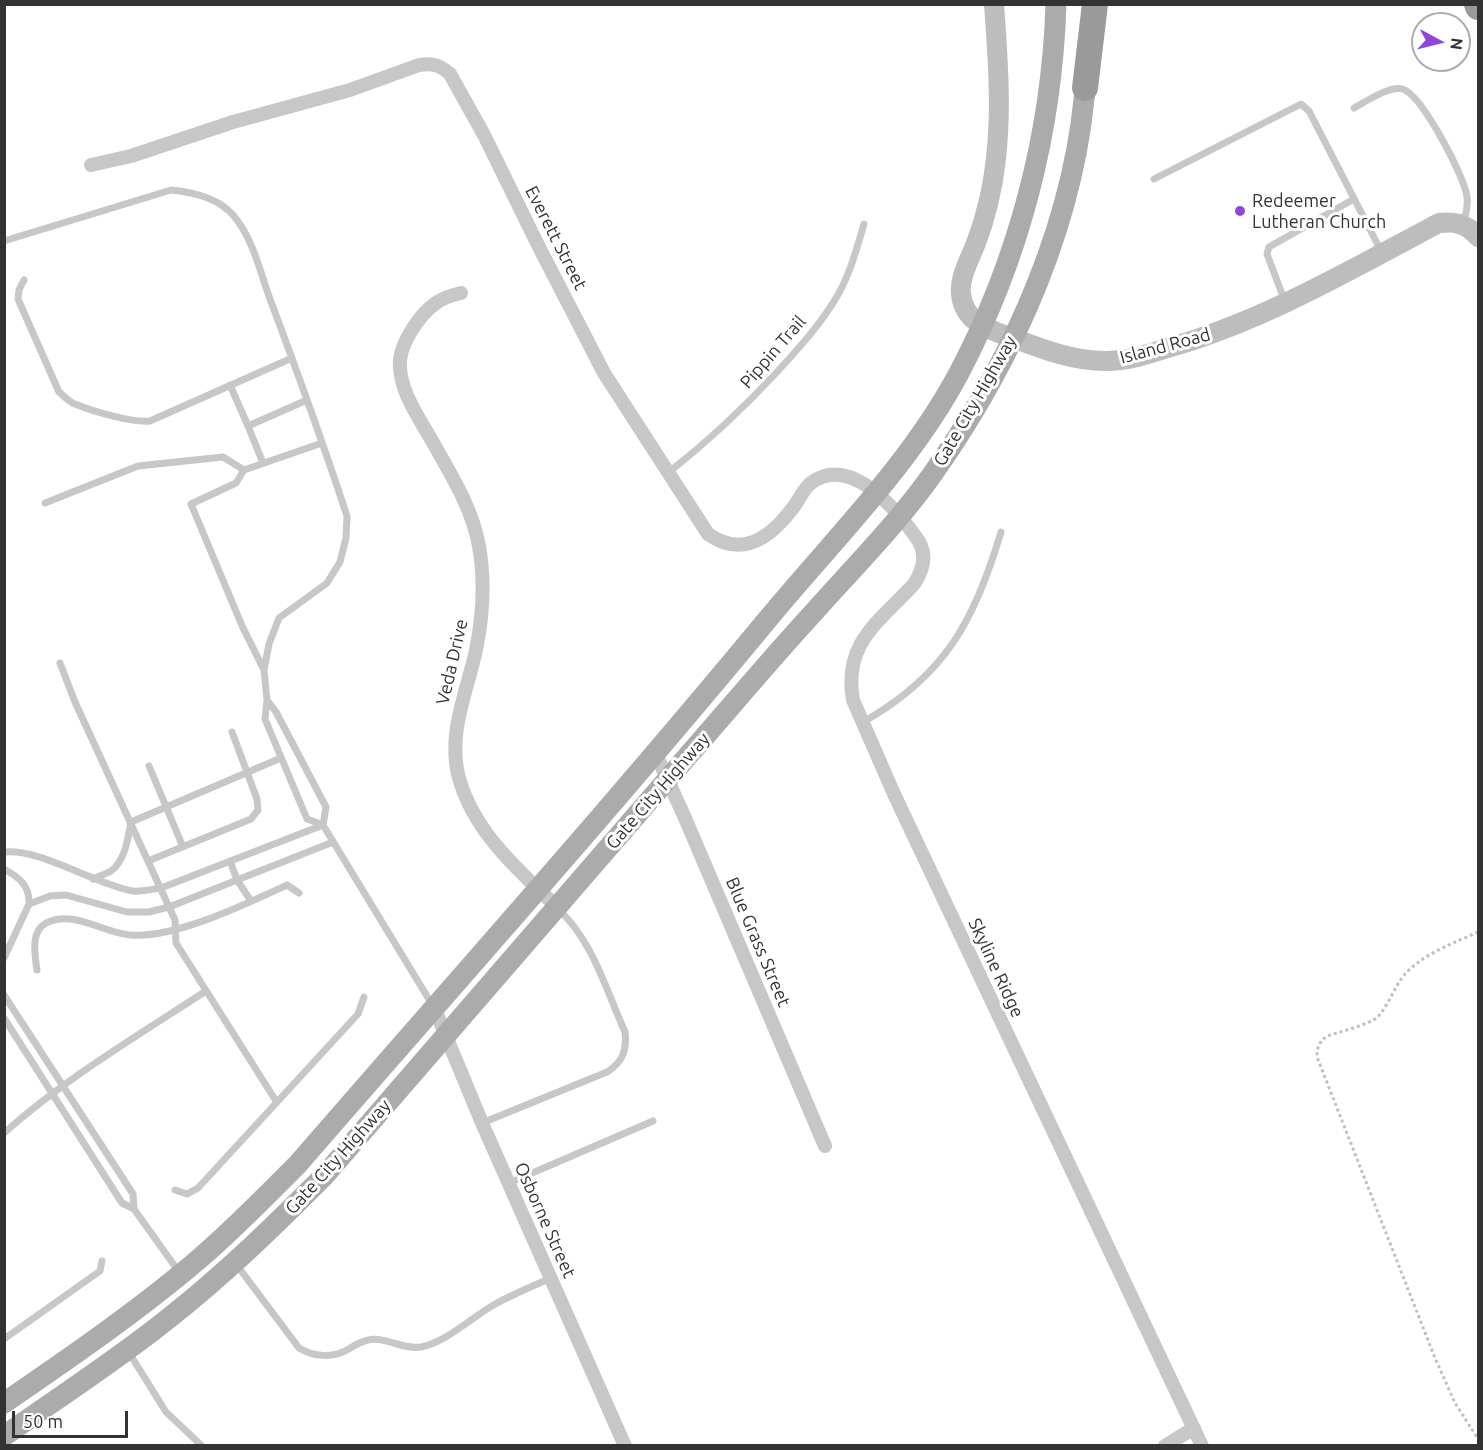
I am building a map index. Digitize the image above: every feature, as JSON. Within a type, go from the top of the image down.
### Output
[{"type":"highway","points":[[1085,88],[1095,4]]},
{"type":"main road","name":"Gate City Highway","points":[[4,1403],[118,1323],[180,1274],[298,1164],[655,752],[875,493],[930,420],[957,376],[983,326],[1013,249],[1032,183],[1044,127],[1056,4]]},
{"type":"main road","name":"Gate City Highway","points":[[4,1436],[168,1319],[235,1262],[325,1175],[803,623],[901,516],[933,474],[964,428],[992,380],[1038,280],[1056,229],[1073,165],[1085,88],[1088,4]]},
{"type":"street","name":"Island Road","points":[[994,4],[999,63],[994,166],[989,203],[962,279],[961,294],[970,316],[983,326],[1077,358],[1104,361],[1128,359],[1185,343],[1242,323],[1439,224],[1450,222],[1463,224]]},
{"type":"street","name":"Everett Street","points":[[91,165],[131,156],[233,122],[350,90],[419,65],[431,64],[442,67],[450,74],[484,135],[538,247],[604,373],[704,530],[727,544],[740,545],[764,537],[783,521],[803,490],[821,477],[832,474],[847,475],[856,479],[901,516]]},
{"type":"street","points":[[1463,224],[1479,237]]},
{"type":"street","name":"Veda Drive","points":[[461,293],[436,303],[405,340],[400,357],[403,385],[459,488],[470,514],[482,564],[479,628],[457,723],[455,753],[459,777],[467,801],[479,822],[503,854],[556,907]]},
{"type":"street","name":"Skyline Ridge","points":[[901,516],[920,542],[924,554],[923,565],[914,584],[862,640],[851,668],[850,684],[854,700],[894,794],[1202,1446]]},
{"type":"street","name":"Blue Grass Street","points":[[655,752],[825,1146]]},
{"type":"street","name":"Osborne Street","points":[[434,1007],[482,1123],[625,1446]]},
{"type":"street","points":[[1166,1446],[1194,1428]]},
{"type":"lane","points":[[1354,108],[1395,88],[1404,90],[1412,97],[1429,117],[1459,171],[1467,196],[1467,211],[1463,224]]},
{"type":"lane","points":[[1154,179],[1301,104],[1309,111],[1382,253]]},
{"type":"lane","points":[[4,241],[171,190],[194,192],[214,202],[233,214],[246,236],[292,358],[347,516],[346,538],[340,562],[327,582],[279,618],[269,644],[264,670],[267,700],[265,719],[307,819],[323,825],[434,1007]]},
{"type":"lane","points":[[1285,302],[1267,254],[1269,247],[1354,199]]},
{"type":"lane","name":"Pippin Trail","points":[[668,473],[708,442],[738,414],[802,345],[840,291],[853,261],[864,224]]},
{"type":"lane","points":[[24,280],[18,299],[59,392],[72,403],[140,422],[150,422],[292,358]]},
{"type":"lane","points":[[230,386],[263,464]]},
{"type":"lane","points":[[248,426],[307,400]]},
{"type":"lane","points":[[264,670],[243,628],[191,504],[236,483],[244,470],[322,443]]},
{"type":"lane","points":[[45,503],[138,466],[223,457],[244,470]]},
{"type":"lane","points":[[863,723],[910,691],[931,671],[950,647],[980,596],[1001,532]]},
{"type":"lane","points":[[60,663],[84,722],[175,921],[176,944],[276,1101]]},
{"type":"lane","points":[[267,700],[276,712],[326,807],[323,825]]},
{"type":"lane","points":[[148,861],[251,819],[258,810],[257,799],[232,732]]},
{"type":"lane","points":[[131,822],[281,758]]},
{"type":"lane","points":[[149,766],[183,847]]},
{"type":"lane","points":[[93,879],[112,870],[121,858],[131,822]]},
{"type":"lane","points":[[4,852],[27,853],[109,885],[136,891],[161,888],[323,825]]},
{"type":"lane","points":[[29,904],[50,896],[66,895],[127,912],[149,912],[169,907],[333,842]]},
{"type":"lane","points":[[230,861],[237,880],[251,901]]},
{"type":"lane","points":[[4,869],[19,877],[29,894],[29,904],[5,956]]},
{"type":"lane","points":[[37,970],[34,944],[43,925],[57,918],[79,921],[119,934],[145,937],[175,930],[286,885],[299,893]]},
{"type":"lane","points":[[482,1123],[607,1072],[623,1057],[626,1044],[625,1032],[586,942],[571,921],[556,907]]},
{"type":"lane","points":[[4,1133],[52,1093],[206,991]]},
{"type":"lane","points":[[4,995],[133,1194],[134,1209]]},
{"type":"lane","points":[[175,1190],[187,1194],[198,1188],[358,1014],[364,997]]},
{"type":"lane","points":[[4,1018],[122,1203],[134,1209],[180,1274]]},
{"type":"lane","points":[[509,1184],[653,1121]]},
{"type":"lane","points":[[4,1339],[100,1271],[102,1261]]},
{"type":"lane","points":[[235,1262],[299,1348],[309,1354],[322,1356],[346,1351],[359,1342],[370,1339],[381,1340],[396,1346],[423,1347],[436,1342],[496,1303],[550,1278]]},
{"type":"lane","points":[[127,1348],[166,1412],[202,1446]]},
{"type":"path","points":[[1479,932],[1419,962],[1407,972],[1376,1018],[1327,1036],[1317,1049],[1317,1057],[1435,1358],[1455,1403],[1479,1439]]},
{"type":"place","name":"Redeemer Lutheran Church","points":[[1240,211]]}]
